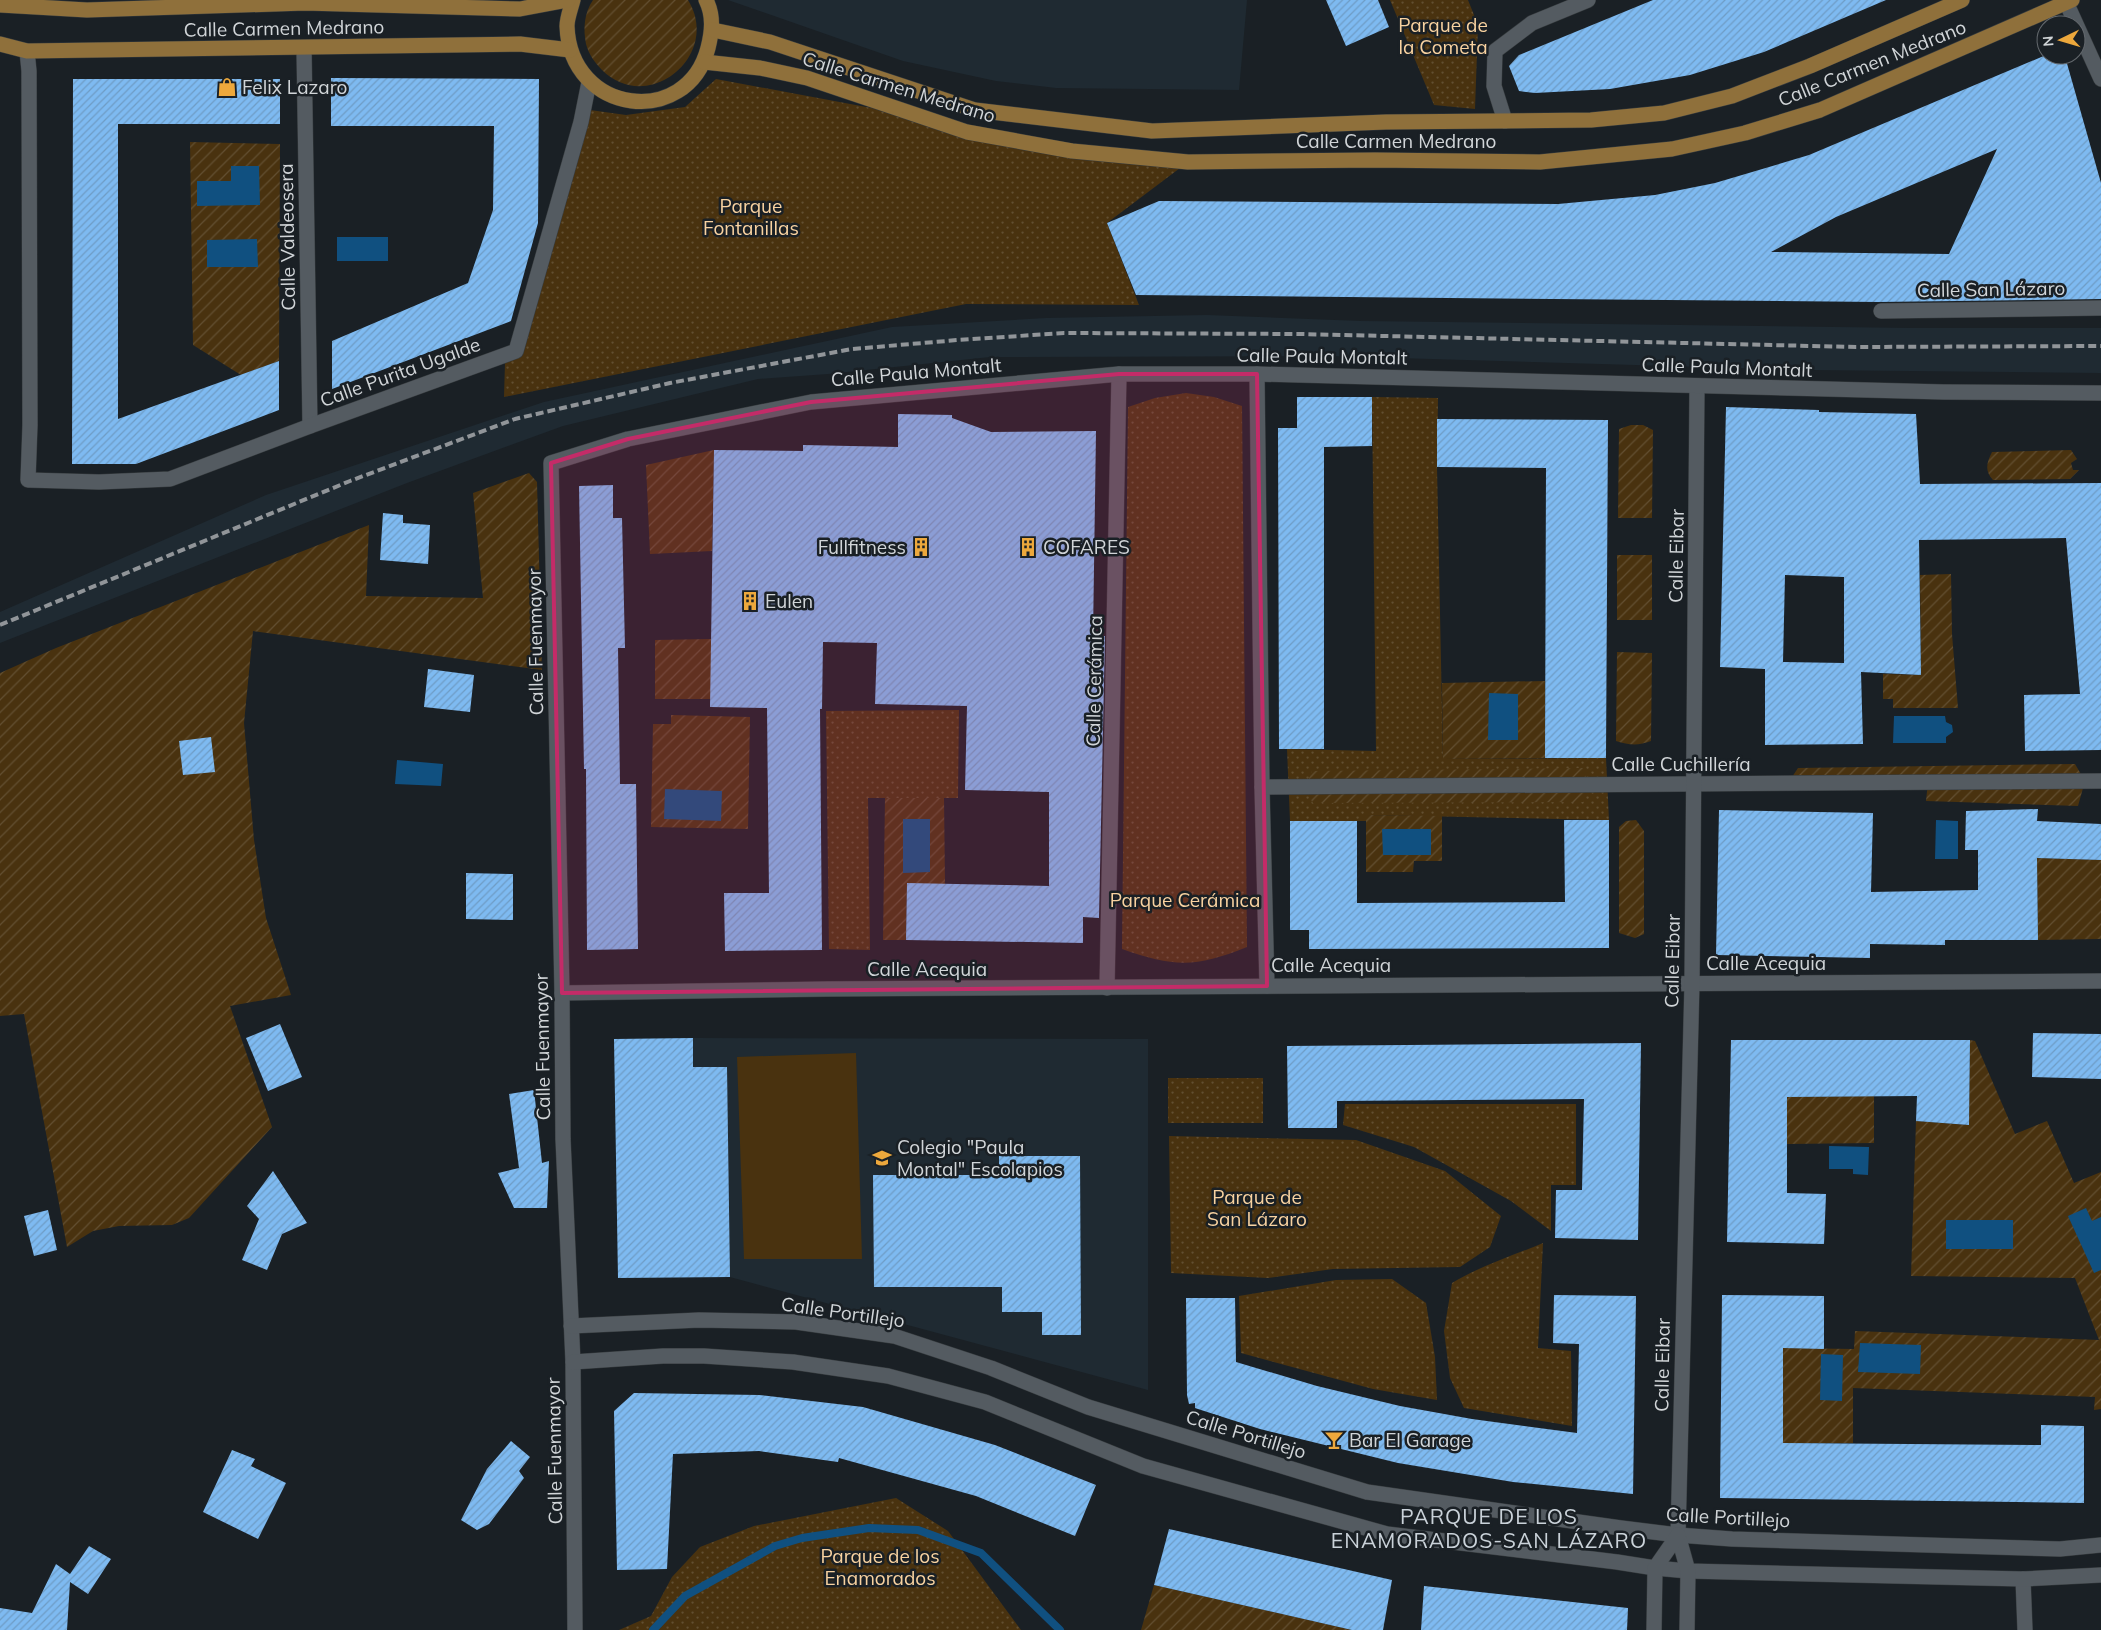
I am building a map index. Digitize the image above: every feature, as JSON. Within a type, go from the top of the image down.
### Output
[{"type":"main road","name":"Calle Carmen Medrano","points":[[0,5],[31,4],[88,10],[304,2],[520,9],[568,0]]},
{"type":"main road","points":[[572,0],[567,24],[570,50],[574,62],[589,82],[608,94],[629,101],[652,101],[673,94],[691,81],[704,62],[713,30],[709,6],[706,0]]},
{"type":"main road","name":"Calle Carmen Medrano","points":[[713,30],[770,42],[975,110],[1132,128],[1152,130],[1376,122],[1591,120],[1664,113],[1732,96],[1810,66],[1962,0]]},
{"type":"main road","name":"Calle Carmen Medrano","points":[[704,62],[760,68],[806,78],[967,132],[1072,151],[1188,162],[1375,160],[1540,162],[1672,150],[1745,133],[1820,110],[2069,1]]},
{"type":"main road","name":"Calle Carmen Medrano","points":[[0,44],[28,51],[520,44],[570,50]]},
{"type":"street","points":[[1505,121],[1494,86],[1495,51],[1532,22],[1588,0]]},
{"type":"street","points":[[2069,1],[2101,79]]},
{"type":"street","name":"Calle Valdeosera","points":[[304,48],[310,426]]},
{"type":"street","name":"Calle Purita Ugalde","points":[[28,51],[30,405],[28,480],[99,482],[170,480],[310,426],[516,351],[581,122],[589,82]]},
{"type":"street","name":"Calle San Lázaro","points":[[1881,311],[2101,308]]},
{"type":"street","name":"Calle Paula Montalt","points":[[551,463],[628,439],[811,402],[1119,374],[1257,374],[1944,392],[2101,393]]},
{"type":"street","name":"Calle Cerámica","points":[[1107,988],[1119,374]]},
{"type":"street","points":[[1257,374],[1262,787],[1267,986]]},
{"type":"street","name":"Calle Eibar","points":[[1687,1630],[1688,1571],[1678,1536],[1692,983],[1697,386]]},
{"type":"street","name":"Calle Fuenmayor","points":[[551,463],[562,993],[563,1139],[573,1362],[575,1630]]},
{"type":"street","name":"Calle Cuchillería","points":[[1262,787],[2101,781]]},
{"type":"street","name":"Calle Acequia","points":[[562,993],[828,989],[2101,980]]},
{"type":"street","name":"Calle Portillejo","points":[[571,1326],[699,1320],[796,1322],[894,1336],[991,1368],[1088,1407],[1367,1492],[1678,1536],[2060,1548],[2101,1545]]},
{"type":"street","points":[[573,1362],[663,1356],[704,1356],[793,1362],[888,1376],[985,1402],[1144,1466],[1387,1534],[1688,1571],[2023,1579],[2101,1575]]},
{"type":"street","points":[[1654,1630],[1655,1568],[1678,1536]]},
{"type":"street","points":[[2023,1579],[2025,1630]]},
{"type":"highlighted area","points":[[1119,374],[1257,374],[1267,986],[562,993],[551,463],[628,439],[811,402]]},
{"type":"shaded area","points":[[728,0],[1247,0],[1239,90],[1056,88],[996,81],[903,61]]},
{"type":"shaded area","points":[[1207,315],[1361,321],[1911,328],[2101,328],[2101,373],[1810,370],[1329,356],[990,357],[828,374],[758,379],[563,426],[407,483],[0,643],[0,612],[266,495],[544,402],[892,327],[1046,318]]},
{"type":"shaded area","name":"Colegio \"Paula Montal\" Escolapios","points":[[614,1039],[1148,1039],[1148,1390],[730,1277],[618,1278]]},
{"type":"green space","points":[[593,0],[688,0],[696,21],[695,41],[688,58],[675,73],[658,83],[640,86],[620,82],[599,67],[587,48],[585,21]]},
{"type":"green space","name":"Parque de la Cometa","points":[[1390,0],[1468,0],[1478,25],[1475,109],[1434,105]]},
{"type":"green space","name":"Parque Fontanillas","points":[[716,79],[968,126],[1042,145],[1188,162],[1107,223],[1139,305],[966,304],[504,397],[505,363],[590,110],[626,115],[685,107]]},
{"type":"green space","points":[[190,142],[280,144],[279,361],[241,375],[193,345]]},
{"type":"green space","name":"Parque Cerámica","points":[[1186,393],[1214,397],[1242,406],[1247,947],[1213,959],[1185,963],[1156,959],[1122,949],[1128,407],[1155,398]]},
{"type":"green space","points":[[1372,397],[1438,398],[1437,467],[1443,759],[1606,758],[1609,820],[1366,815],[1366,821],[1290,821],[1287,749],[1376,751]]},
{"type":"green space","points":[[1631,425],[1643,425],[1653,430],[1652,518],[1618,518],[1619,429]]},
{"type":"green space","points":[[714,450],[712,551],[650,554],[646,465]]},
{"type":"green space","points":[[2071,450],[2077,459],[2071,463],[2073,470],[2079,470],[2070,479],[1993,480],[1987,470],[1992,452]]},
{"type":"green space","points":[[529,473],[537,482],[542,670],[253,631],[244,723],[254,840],[266,918],[291,995],[230,1006],[272,1127],[189,1218],[172,1225],[119,1226],[93,1231],[67,1247],[24,1014],[0,1016],[0,673],[56,648],[369,525],[366,596],[483,598],[473,493]]},
{"type":"green space","points":[[1617,555],[1652,555],[1652,620],[1617,620]]},
{"type":"green space","points":[[1951,574],[1952,634],[1958,708],[1893,708],[1893,699],[1883,699],[1883,674],[1921,675],[1920,575]]},
{"type":"green space","points":[[711,639],[711,699],[655,699],[655,640]]},
{"type":"green space","points":[[1617,652],[1652,653],[1651,741],[1642,744],[1616,741]]},
{"type":"green space","points":[[1545,681],[1545,758],[1443,759],[1442,683]]},
{"type":"green space","points":[[959,710],[958,798],[868,798],[870,950],[829,949],[826,711]]},
{"type":"green space","points":[[671,715],[750,717],[748,829],[651,827],[653,724],[671,724]]},
{"type":"green space","points":[[2075,764],[2085,781],[2078,806],[1926,801],[1928,782],[1788,783],[1798,768]]},
{"type":"green space","points":[[1583,768],[1587,785],[1583,802],[1313,803],[1307,787],[1312,771]]},
{"type":"green space","points":[[885,798],[944,798],[945,884],[907,884],[906,940],[883,940]]},
{"type":"green space","points":[[1366,815],[1442,816],[1442,861],[1414,861],[1413,872],[1366,872]]},
{"type":"green space","points":[[1636,820],[1644,831],[1644,934],[1635,938],[1619,933],[1619,827],[1626,821]]},
{"type":"green space","points":[[2037,858],[2101,860],[2101,939],[2038,940]]},
{"type":"green space","points":[[1970,1040],[1975,1041],[2015,1134],[2047,1121],[2074,1183],[2101,1172],[2101,1409],[2094,1410],[2095,1397],[1853,1388],[1853,1443],[1783,1443],[1783,1348],[1854,1349],[1855,1331],[2099,1340],[2075,1278],[1911,1276],[1916,1121],[1969,1125]]},
{"type":"green space","points":[[856,1053],[862,1259],[744,1259],[737,1057]]},
{"type":"green space","points":[[1168,1078],[1263,1078],[1263,1123],[1168,1123]]},
{"type":"green space","points":[[1874,1096],[1874,1143],[1787,1144],[1787,1097]]},
{"type":"green space","points":[[1345,1104],[1576,1104],[1576,1185],[1551,1185],[1551,1231],[1511,1201],[1414,1147],[1343,1125]]},
{"type":"green space","name":"Parque de San Lázaro","points":[[1169,1136],[1356,1140],[1445,1171],[1501,1216],[1490,1247],[1460,1267],[1333,1269],[1268,1278],[1171,1273]]},
{"type":"green space","points":[[1543,1243],[1538,1348],[1571,1351],[1572,1426],[1464,1408],[1450,1378],[1444,1331],[1452,1283],[1485,1266]]},
{"type":"green space","name":"Parque de San Lázaro","points":[[1392,1279],[1426,1303],[1435,1357],[1437,1400],[1373,1389],[1241,1353],[1239,1296],[1336,1280]]},
{"type":"green space","name":"Parque de los Enamorados","points":[[896,1498],[948,1531],[1021,1630],[619,1630],[651,1616],[672,1577],[700,1547],[754,1526]]},
{"type":"green space","points":[[1154,1585],[1352,1630],[1141,1630]]},
{"type":"water","points":[[231,166],[259,166],[260,205],[197,206],[197,181],[231,181]]},
{"type":"water","points":[[337,237],[388,237],[388,261],[337,261]]},
{"type":"water","points":[[257,239],[258,267],[207,267],[207,240]]},
{"type":"water","points":[[1489,693],[1518,694],[1518,740],[1488,740]]},
{"type":"water","points":[[1894,716],[1945,716],[1946,722],[1952,725],[1953,732],[1946,737],[1946,743],[1893,743]]},
{"type":"water","points":[[397,760],[443,764],[441,786],[395,784]]},
{"type":"water","points":[[665,789],[722,791],[721,821],[664,819]]},
{"type":"water","points":[[903,819],[930,819],[930,872],[903,873]]},
{"type":"water","points":[[1936,820],[1958,821],[1958,859],[1935,859]]},
{"type":"water","points":[[1382,829],[1431,829],[1431,855],[1383,855]]},
{"type":"water","points":[[1829,1146],[1869,1147],[1868,1175],[1853,1174],[1853,1169],[1829,1169]]},
{"type":"water","points":[[2086,1208],[2092,1221],[2101,1217],[2101,1270],[2094,1273],[2068,1216]]},
{"type":"water","points":[[1946,1220],[2013,1220],[2013,1249],[1946,1249]]},
{"type":"water","points":[[1860,1343],[1921,1345],[1920,1374],[1858,1372]]},
{"type":"water","points":[[1821,1354],[1843,1355],[1842,1401],[1820,1400]]},
{"type":"building","points":[[1326,0],[1378,0],[1389,27],[1346,46]]},
{"type":"building","points":[[1653,0],[1886,0],[1764,52],[1690,75],[1610,89],[1535,93],[1519,91],[1509,66],[1519,55]]},
{"type":"building","points":[[2036,59],[2036,65],[2067,65],[2101,183],[2101,299],[1878,302],[1136,295],[1107,223],[1159,201],[1558,204],[1655,195],[1715,183],[1809,155]],"holes":[[[1997,149],[1949,254],[1771,252],[1836,217]]]},
{"type":"building","points":[[331,78],[539,79],[538,223],[511,321],[332,389],[332,341],[468,283],[493,210],[494,126],[331,126]]},
{"type":"building","points":[[73,79],[280,79],[280,124],[118,124],[118,419],[279,361],[279,410],[136,464],[72,464]]},
{"type":"building","points":[[1297,397],[1372,397],[1372,446],[1324,447],[1324,749],[1279,749],[1278,428],[1297,428]]},
{"type":"building","points":[[1726,407],[1819,410],[1819,412],[1916,414],[1920,484],[2101,483],[2101,750],[2025,751],[2024,695],[2080,694],[2066,538],[1919,540],[1921,675],[1861,672],[1863,744],[1765,745],[1765,669],[1720,667]],"holes":[[[1785,575],[1844,577],[1844,663],[1783,662]]]},
{"type":"building","points":[[898,414],[952,415],[952,418],[991,432],[1096,431],[1093,636],[1105,636],[1099,918],[1083,917],[1083,943],[906,940],[907,883],[1049,886],[1049,792],[965,790],[967,706],[875,704],[877,643],[823,642],[822,709],[820,709],[822,950],[725,951],[724,893],[769,893],[767,708],[710,707],[714,450],[803,451],[803,445],[898,447]]},
{"type":"building","points":[[1437,419],[1608,420],[1606,758],[1545,758],[1546,468],[1437,467]]},
{"type":"building","points":[[613,485],[613,518],[622,518],[625,648],[618,648],[620,784],[636,784],[638,949],[587,950],[586,769],[584,769],[579,486]]},
{"type":"building","points":[[383,513],[403,515],[403,523],[430,525],[428,564],[380,560]]},
{"type":"building","points":[[428,669],[474,675],[470,712],[424,707]]},
{"type":"building","points":[[211,737],[215,772],[183,775],[179,741]]},
{"type":"building","points":[[2038,809],[2037,821],[2101,824],[2101,860],[2037,858],[2038,940],[1945,940],[1945,945],[1870,944],[1870,958],[1716,955],[1719,810],[1873,813],[1871,892],[1978,890],[1978,850],[1965,850],[1966,811]]},
{"type":"building","points":[[1564,820],[1609,820],[1609,948],[1309,949],[1309,930],[1290,930],[1290,821],[1357,821],[1357,903],[1565,902]]},
{"type":"building","points":[[466,873],[513,874],[513,920],[466,919]]},
{"type":"building","points":[[280,1024],[302,1077],[268,1091],[246,1038]]},
{"type":"building","points":[[2033,1033],[2101,1034],[2101,1079],[2032,1077]]},
{"type":"building","points":[[693,1038],[693,1067],[727,1067],[730,1277],[618,1278],[614,1039]]},
{"type":"building","points":[[1731,1040],[1970,1040],[1969,1125],[1916,1121],[1917,1096],[1787,1097],[1787,1193],[1826,1194],[1824,1244],[1727,1242]]},
{"type":"building","points":[[1641,1043],[1638,1240],[1555,1238],[1556,1190],[1582,1190],[1584,1099],[1337,1101],[1337,1128],[1288,1128],[1287,1046]]},
{"type":"building","points":[[534,1090],[542,1163],[549,1161],[547,1208],[514,1208],[498,1173],[519,1168],[509,1094]]},
{"type":"building","points":[[999,1156],[1080,1156],[1081,1335],[1042,1335],[1042,1312],[1002,1312],[1002,1287],[874,1287],[873,1175],[999,1175]]},
{"type":"building","points":[[273,1171],[307,1223],[282,1234],[267,1270],[242,1260],[259,1219],[247,1206]]},
{"type":"building","points":[[48,1210],[57,1250],[34,1256],[24,1216]]},
{"type":"building","points":[[1554,1295],[1636,1296],[1633,1494],[1513,1482],[1398,1463],[1260,1429],[1195,1408],[1195,1403],[1189,1404],[1187,1395],[1186,1298],[1235,1298],[1236,1362],[1317,1386],[1400,1406],[1472,1419],[1577,1433],[1579,1344],[1553,1343]]},
{"type":"building","points":[[1722,1295],[1824,1296],[1824,1349],[1783,1348],[1783,1443],[2041,1445],[2041,1425],[2084,1426],[2084,1503],[1720,1498]]},
{"type":"building","points":[[634,1393],[759,1395],[863,1407],[995,1445],[1096,1485],[1075,1536],[976,1496],[839,1458],[838,1462],[759,1451],[673,1454],[667,1569],[617,1570],[614,1411]]},
{"type":"building","points":[[511,1441],[530,1457],[519,1471],[524,1478],[489,1524],[477,1530],[461,1520],[487,1469]]},
{"type":"building","points":[[232,1450],[255,1459],[251,1466],[286,1483],[258,1539],[203,1512]]},
{"type":"building","points":[[1169,1529],[1392,1580],[1383,1630],[1352,1630],[1154,1585]]},
{"type":"building","points":[[89,1546],[111,1559],[88,1594],[70,1582],[67,1630],[0,1630],[0,1608],[32,1613],[56,1564],[70,1574]]},
{"type":"building","points":[[1424,1586],[1628,1608],[1627,1630],[1421,1630]]},
{"type":"waterway","points":[[653,1630],[685,1596],[775,1546],[802,1538],[869,1528],[918,1530],[981,1553],[1060,1630]]},
{"type":"railway","points":[[0,625],[350,481],[515,419],[670,383],[852,349],[1064,333],[1300,334],[1856,347],[2101,346]]},
{"type":"place","name":"Felix Lazaro","points":[[227,87]]},
{"type":"place","name":"Fullfitness","points":[[921,547]]},
{"type":"place","name":"COFARES","points":[[1028,547]]},
{"type":"place","name":"Eulen","points":[[750,601]]},
{"type":"place","name":"Colegio \"Paula Montal\" Escolapios","points":[[882,1158]]},
{"type":"place","name":"Bar El Garage","points":[[1334,1440]]},
{"type":"district","name":"PARQUE DE LOS ENAMORADOS-SAN LÁZARO","points":[[1489,1528]]}]
